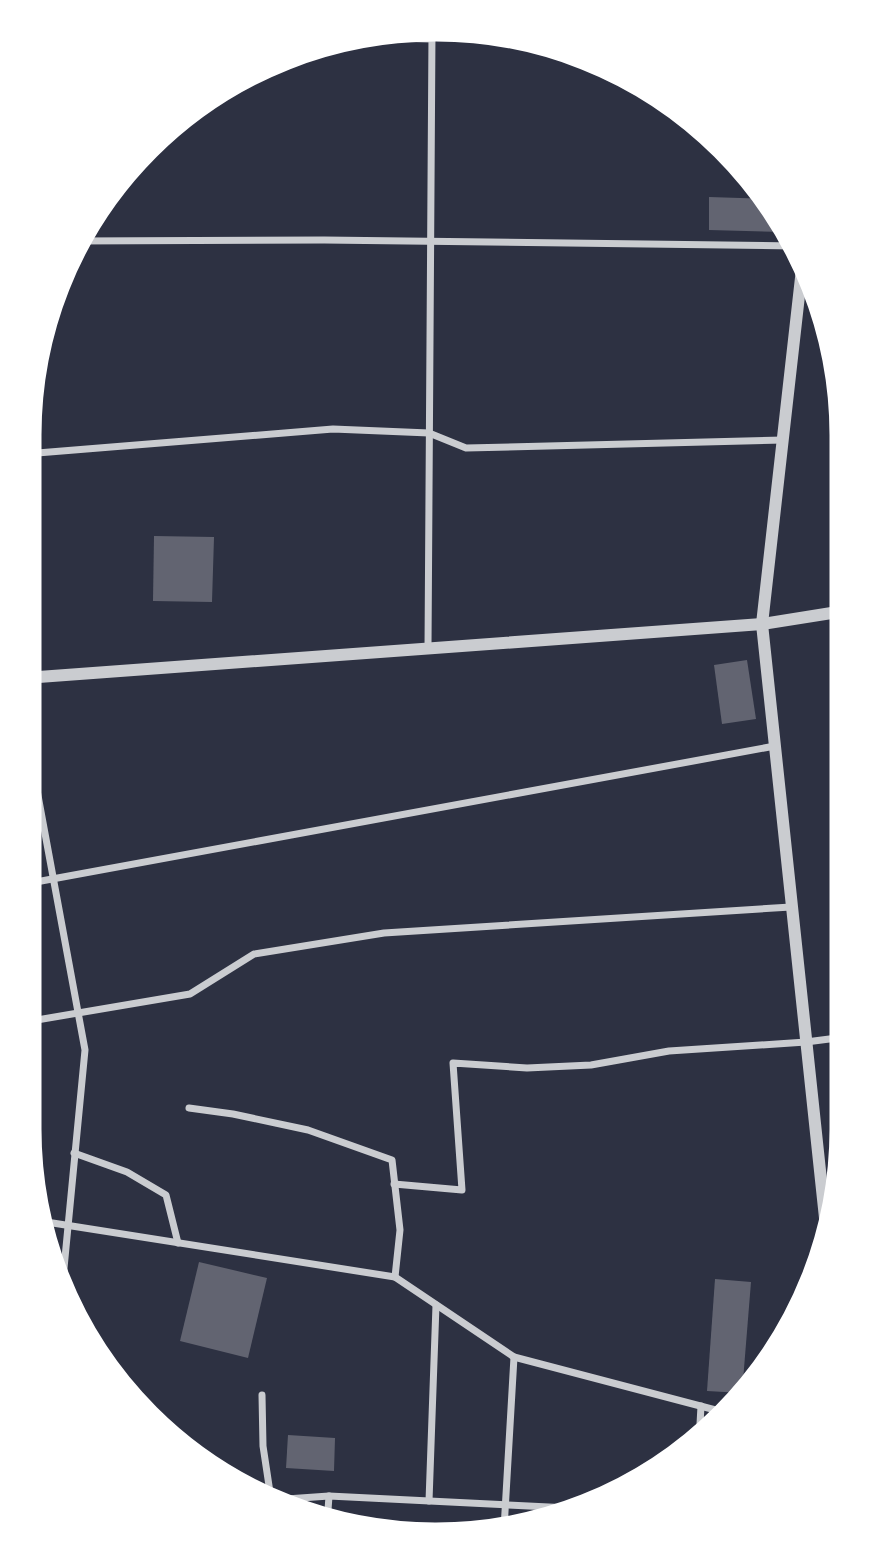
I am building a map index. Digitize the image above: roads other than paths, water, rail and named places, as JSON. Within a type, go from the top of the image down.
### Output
[{"type":"street","points":[[428,648],[432,37]]},
{"type":"street","points":[[87,241],[786,246]]},
{"type":"street","points":[[801,277],[762,624],[825,1216]]},
{"type":"street","points":[[37,453],[333,429],[429,433],[466,448],[783,440]]},
{"type":"street","points":[[37,677],[762,624],[834,613]]},
{"type":"street","points":[[37,882],[775,746]]},
{"type":"street","points":[[37,789],[85,1049],[63,1271]]},
{"type":"street","points":[[37,1020],[190,994],[254,954],[384,933],[791,907]]},
{"type":"street","points":[[394,1184],[463,1189],[453,1063],[527,1068],[591,1065],[669,1051],[834,1038]]},
{"type":"street","points":[[189,1108],[308,1130],[392,1160],[400,1230],[395,1277]]},
{"type":"street","points":[[74,1153],[127,1172],[166,1195],[178,1243]]},
{"type":"street","points":[[48,1222],[395,1277],[514,1357],[717,1410]]},
{"type":"street","points":[[429,1501],[436,1305]]},
{"type":"street","points":[[505,1521],[514,1357]]},
{"type":"street","points":[[262,1395],[263,1446],[271,1491]]},
{"type":"street","points":[[700,1426],[701,1406]]},
{"type":"street","points":[[328,1513],[329,1496]]},
{"type":"street","points":[[286,1498],[329,1496],[559,1508]]}]
